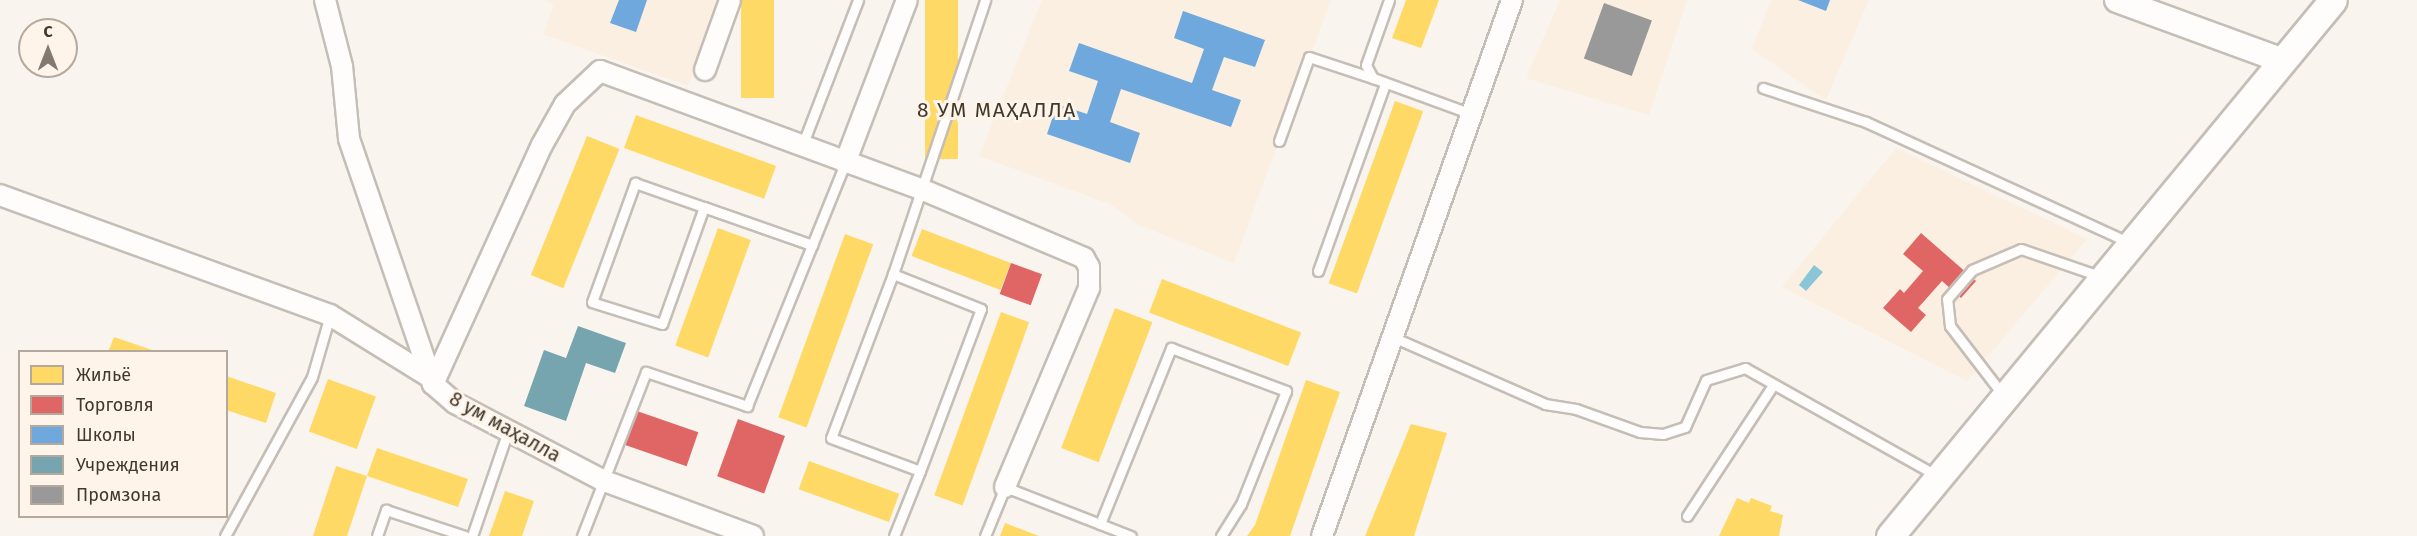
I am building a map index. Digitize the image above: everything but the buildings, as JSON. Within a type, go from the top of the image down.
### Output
[{"type":"main road","points":[[1890,536],[2332,0]]},
{"type":"street","name":"8 ум маҳалла","points":[[324,0],[342,66],[350,139],[431,381],[455,403],[602,480],[753,536]]},
{"type":"street","points":[[705,70],[730,0]]},
{"type":"street","points":[[845,163],[907,0]]},
{"type":"street","points":[[1322,536],[1395,338],[1512,0]]},
{"type":"street","points":[[2117,0],[2284,61]]},
{"type":"street","points":[[0,195],[330,315],[431,381],[542,145],[565,104],[584,82],[600,71],[693,102],[845,163],[921,189],[1084,258],[1089,267],[1089,288],[1005,487]]},
{"type":"lane","points":[[802,146],[858,0]]},
{"type":"lane","points":[[920,471],[831,438],[893,274],[985,0]]},
{"type":"lane","points":[[1373,78],[1366,65],[1389,0]]},
{"type":"lane","points":[[1279,141],[1309,57],[1473,115]]},
{"type":"lane","points":[[1318,272],[1385,84]]},
{"type":"lane","points":[[1763,88],[1866,122],[2133,244]]},
{"type":"lane","points":[[582,536],[646,372],[747,406],[845,163]]},
{"type":"lane","points":[[812,245],[635,183],[592,302],[662,324],[704,207],[812,245]]},
{"type":"lane","points":[[2005,398],[1950,326],[1947,299],[1972,270],[2021,249],[2105,278]]},
{"type":"lane","points":[[893,274],[981,309],[894,536]]},
{"type":"lane","points":[[225,536],[312,377],[330,315]]},
{"type":"lane","points":[[1395,338],[1545,404],[1576,409],[1640,432],[1663,434],[1685,427],[1706,380],[1745,368],[1938,476]]},
{"type":"lane","points":[[1100,524],[1171,348],[1286,391],[1240,504],[1221,536]]},
{"type":"lane","points":[[1687,516],[1773,385]]},
{"type":"lane","points":[[472,536],[508,431]]},
{"type":"lane","points":[[985,536],[1005,487],[1131,536]]},
{"type":"lane","points":[[377,536],[386,510],[465,536]]},
{"type":"shaded area","points":[[543,0],[719,0],[688,86],[543,34],[554,4]]},
{"type":"shaded area","points":[[1042,0],[1331,0],[1234,263],[1137,224],[1110,204],[979,156]]},
{"type":"shaded area","points":[[1560,0],[1687,0],[1649,115],[1526,78]]},
{"type":"shaded area","points":[[1771,0],[1869,0],[1826,100],[1752,49]]},
{"type":"shaded area","points":[[1896,148],[2087,239],[1967,381],[1782,287]]},
{"type":"water","points":[[1814,265],[1823,272],[1806,291],[1799,285]]},
{"type":"district","name":"8 УМ МАҲАЛЛА","points":[[997,110]]}]
